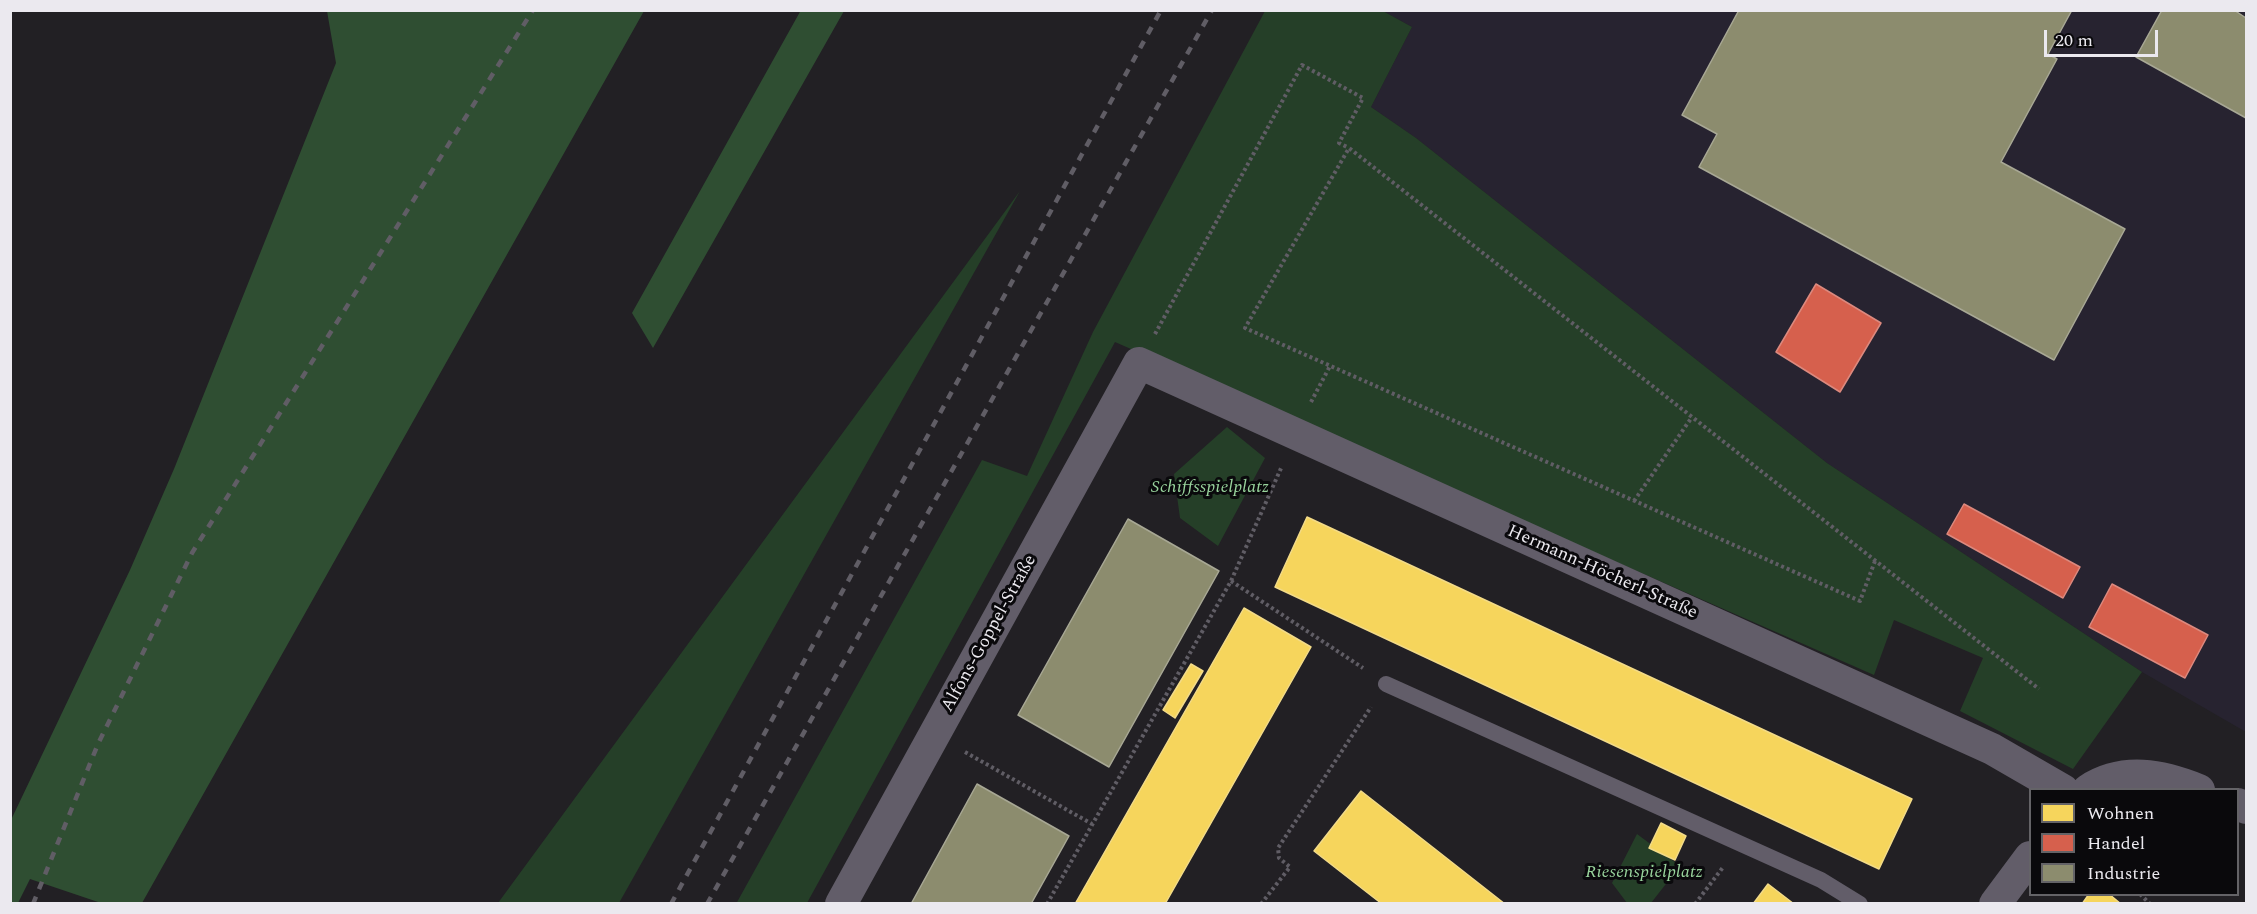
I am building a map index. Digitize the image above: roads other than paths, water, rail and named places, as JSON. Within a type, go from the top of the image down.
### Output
[{"type":"street","name":"Hermann-Höcherl-Straße","points":[[1139,363],[1302,421],[1992,749],[2061,788]]},
{"type":"street","name":"Alfons-Goppel-Straße","points":[[841,903],[1139,363]]},
{"type":"street","points":[[2090,788],[2106,778],[2148,775],[2195,788]]},
{"type":"street","points":[[1995,903],[2029,860]]},
{"type":"lane","points":[[1386,684],[1821,880],[1860,903]]},
{"type":"railway","points":[[33,904],[98,744],[192,553],[533,10]]},
{"type":"railway","points":[[671,904],[1161,10]]},
{"type":"railway","points":[[707,904],[1212,10]]},
{"type":"park label","name":"Schiffsspielplatz","points":[[1210,488]]},
{"type":"park label","name":"Riesenspielplatz","points":[[1644,873]]}]
